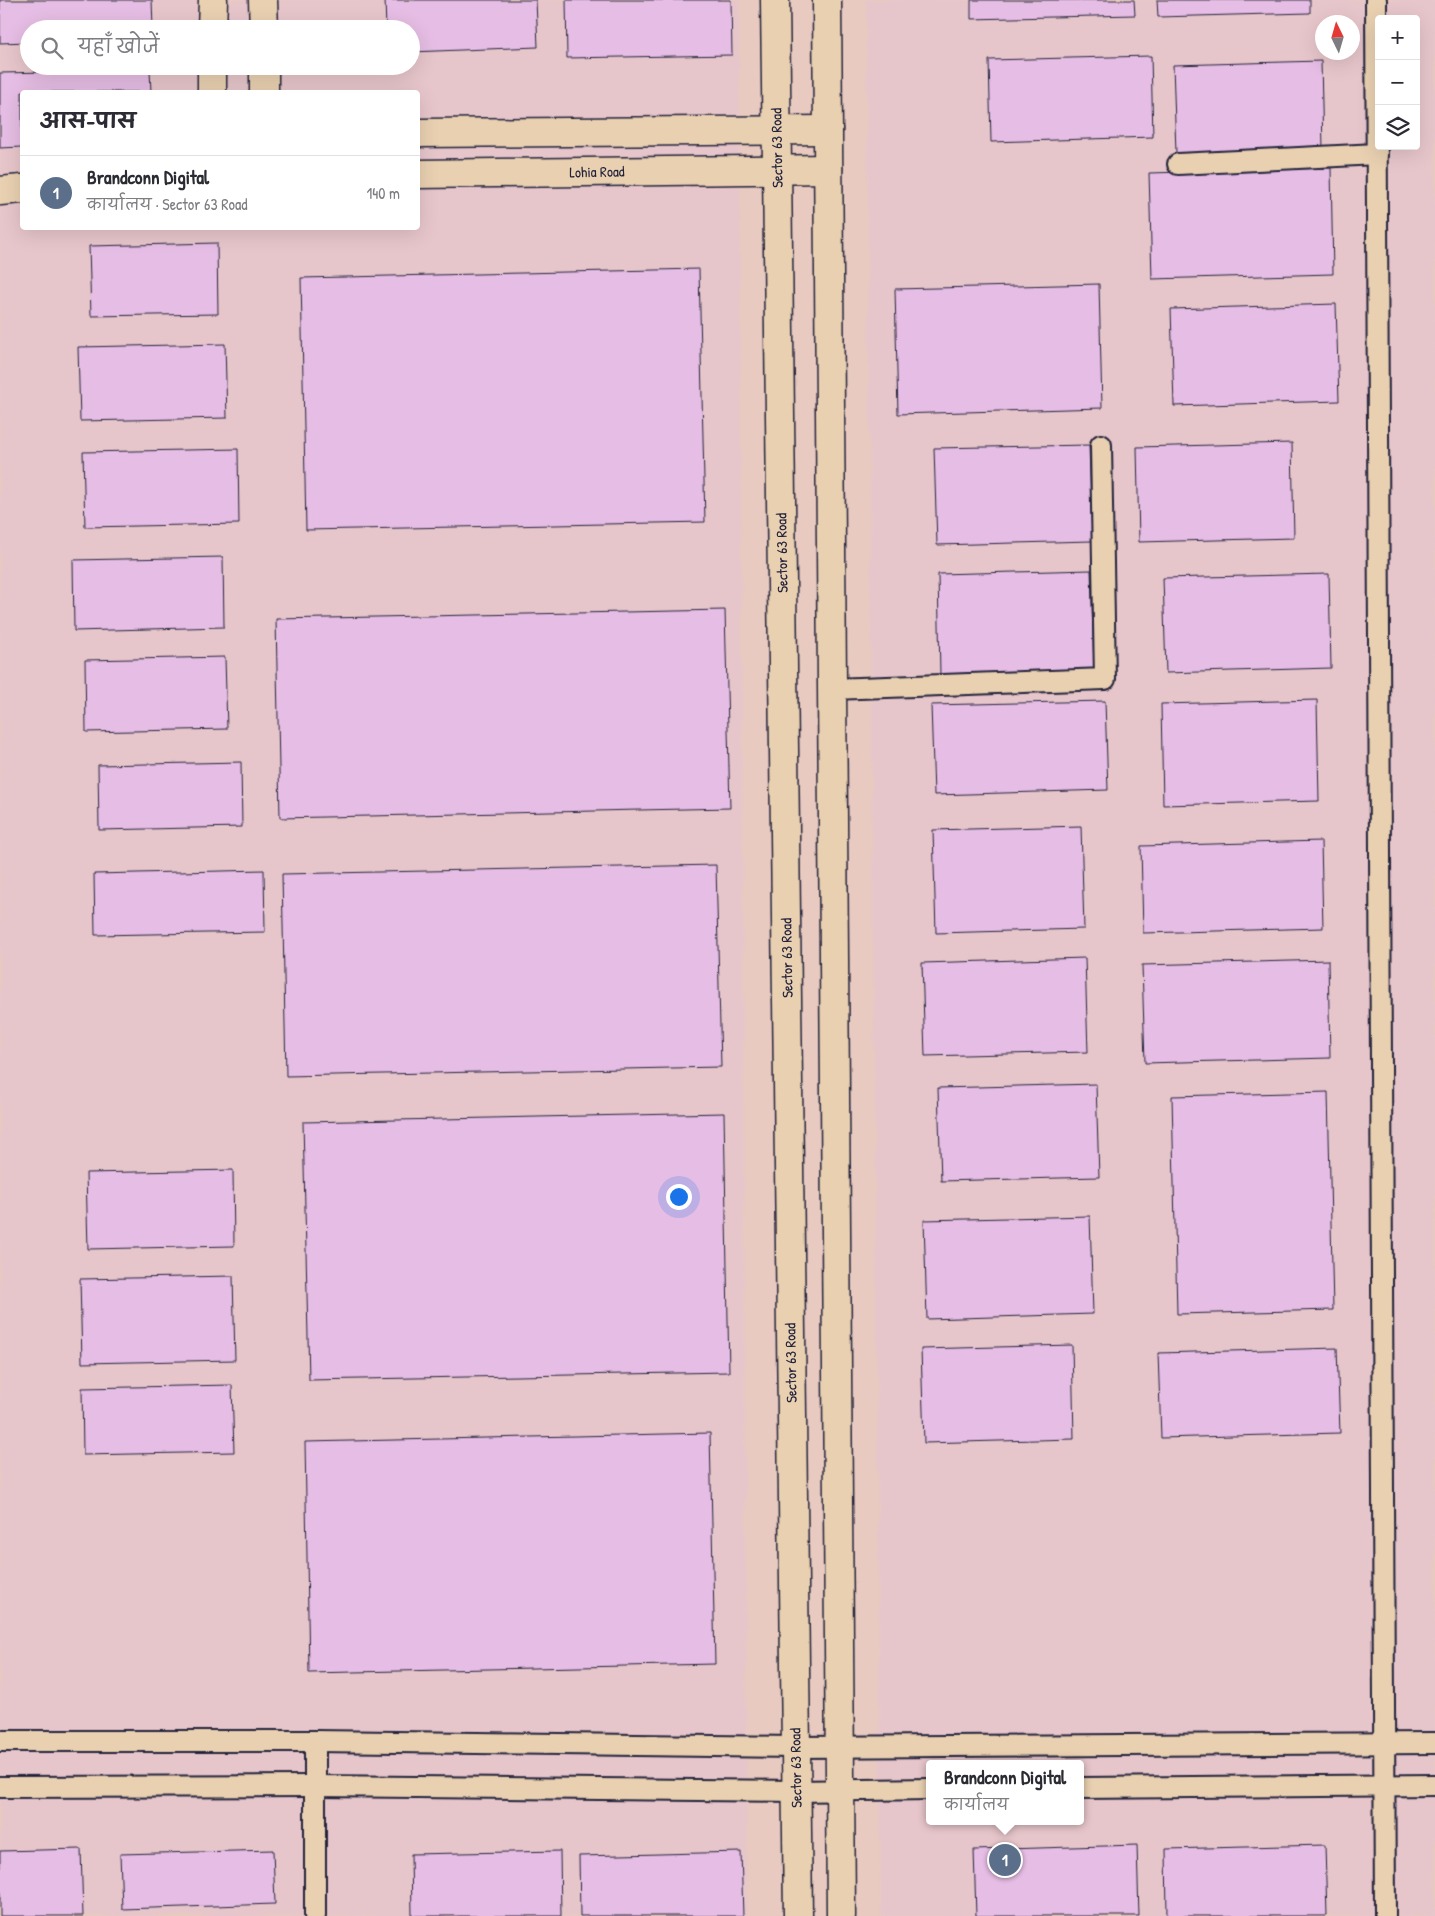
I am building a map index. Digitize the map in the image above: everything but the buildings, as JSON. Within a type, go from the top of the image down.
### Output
[{"type":"street","points":[[212,20],[213,0]]},
{"type":"street","points":[[263,0],[264,20]]},
{"type":"street","name":"Sector 63 Road","points":[[776,0],[798,1916]]},
{"type":"street","points":[[827,0],[841,1916]]},
{"type":"street","points":[[212,75],[212,90]]},
{"type":"street","points":[[264,75],[264,90]]},
{"type":"street","points":[[420,133],[828,130]]},
{"type":"street","name":"Lohia Road","points":[[420,174],[828,169]]},
{"type":"street","points":[[0,191],[20,189]]},
{"type":"lane","points":[[1376,0],[1385,1916]]},
{"type":"lane","points":[[1178,164],[1377,154]]},
{"type":"lane","points":[[832,689],[1106,679],[1101,445]]},
{"type":"lane","points":[[0,1741],[315,1741],[796,1747],[1435,1744]]},
{"type":"lane","points":[[315,1741],[315,1916]]},
{"type":"lane","points":[[1084,1788],[1435,1785]]},
{"type":"lane","points":[[0,1787],[315,1786],[796,1791],[926,1789]]},
{"type":"shaded area","points":[[0,0],[739,0],[747,1916],[0,1916]]},
{"type":"shaded area","points":[[866,0],[1435,0],[1435,1916],[881,1916]]},
{"type":"place","name":"Brandconn Digital","points":[[1005,1860]]}]
